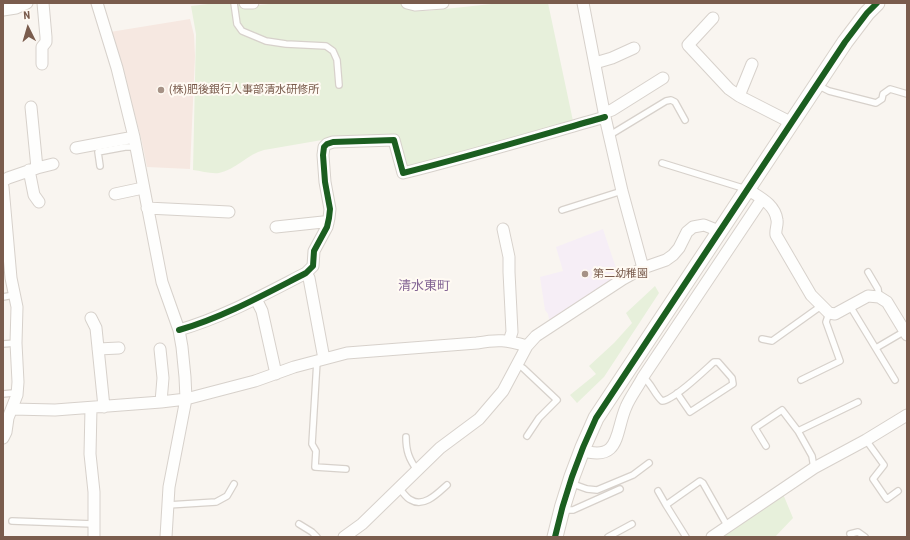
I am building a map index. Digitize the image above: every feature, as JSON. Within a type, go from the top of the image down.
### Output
[{"type":"street","points":[[3,10],[27,3]]},
{"type":"street","points":[[42,64],[42,47],[46,42],[43,3]]},
{"type":"street","points":[[97,3],[117,68],[135,142],[162,282],[179,330],[185,377],[186,399],[169,487],[166,537]]},
{"type":"street","points":[[245,3],[253,3]]},
{"type":"street","points":[[407,3],[415,5],[443,3]]},
{"type":"street","points":[[583,3],[605,115],[622,191],[642,268]]},
{"type":"street","points":[[555,537],[561,510],[581,450],[596,418],[816,85],[855,28],[877,3]]},
{"type":"street","points":[[713,18],[688,45],[729,89],[739,96],[792,123]]},
{"type":"street","points":[[594,63],[612,58],[634,48]]},
{"type":"street","points":[[739,96],[752,64]]},
{"type":"street","points":[[179,330],[193,326],[256,299],[306,273],[313,266],[314,251],[328,223],[330,209],[325,182],[323,155],[324,147],[328,144],[333,142],[394,140],[403,173],[464,158],[605,115],[663,78]]},
{"type":"street","points":[[31,107],[34,195],[39,202]]},
{"type":"street","points":[[76,148],[135,142]]},
{"type":"street","points":[[3,181],[33,169],[53,164]]},
{"type":"street","points":[[3,187],[11,278],[17,312],[16,343],[18,382],[17,395],[8,418],[6,432],[3,438]]},
{"type":"street","points":[[114,194],[143,188]]},
{"type":"street","points":[[747,189],[762,199],[775,211],[777,221],[775,231],[776,235],[811,295],[825,309],[835,314],[868,296],[879,297],[887,302],[906,333]]},
{"type":"street","points":[[581,450],[591,453],[600,453],[613,446],[617,439],[626,406],[762,199]]},
{"type":"street","points":[[147,208],[229,212]]},
{"type":"street","points":[[276,227],[322,222],[328,223]]},
{"type":"street","points":[[344,537],[362,524],[440,448],[479,419],[503,391],[527,346],[536,336],[623,279],[642,268],[666,260],[679,248],[687,232],[693,227],[704,225],[719,231]]},
{"type":"street","points":[[503,229],[509,257],[512,332],[509,341]]},
{"type":"street","points":[[306,273],[309,278],[321,360]]},
{"type":"street","points":[[256,299],[262,311],[276,374]]},
{"type":"street","points":[[91,318],[95,322],[96,328],[104,407]]},
{"type":"street","points":[[12,409],[55,410],[91,408],[186,399],[255,381],[347,353],[477,343],[497,340],[509,341],[527,346]]},
{"type":"street","points":[[98,349],[119,348]]},
{"type":"street","points":[[160,349],[163,378],[161,402]]},
{"type":"street","points":[[91,408],[90,454],[94,492],[95,533]]},
{"type":"street","points":[[712,537],[814,468],[866,440],[907,415]]},
{"type":"lane","points":[[234,3],[234,13],[237,24],[242,31],[266,41],[286,44],[326,46],[333,51],[337,60],[339,85]]},
{"type":"lane","points":[[816,85],[829,91],[876,103],[882,99],[883,94],[890,89],[907,94]]},
{"type":"lane","points":[[610,135],[666,101],[671,100],[675,102],[685,120]]},
{"type":"lane","points":[[100,166],[98,152],[125,147],[135,142]]},
{"type":"lane","points":[[662,163],[747,189]]},
{"type":"lane","points":[[562,210],[622,191]]},
{"type":"lane","points":[[868,272],[878,289],[879,297]]},
{"type":"lane","points":[[3,297],[14,295]]},
{"type":"lane","points":[[850,306],[895,380]]},
{"type":"lane","points":[[762,339],[772,341],[825,309],[826,322],[840,361],[800,380]]},
{"type":"lane","points":[[876,348],[906,333]]},
{"type":"lane","points":[[3,344],[16,343]]},
{"type":"lane","points":[[321,360],[312,444],[316,451],[315,467],[346,469]]},
{"type":"lane","points":[[644,377],[650,383],[657,397],[662,401],[668,401],[677,393],[714,362],[718,362],[732,378],[733,384],[690,412],[677,393]]},
{"type":"lane","points":[[518,365],[557,400],[539,418],[528,436]]},
{"type":"lane","points":[[3,394],[13,393],[17,395]]},
{"type":"lane","points":[[798,431],[858,402]]},
{"type":"lane","points":[[766,446],[755,428],[782,410],[798,431],[812,456],[814,468]]},
{"type":"lane","points":[[406,437],[407,454],[417,470]]},
{"type":"lane","points":[[866,440],[884,465],[873,479],[887,499],[898,491]]},
{"type":"lane","points":[[570,483],[588,489],[597,490],[633,475],[649,463]]},
{"type":"lane","points":[[666,505],[700,481],[704,483],[728,527]]},
{"type":"lane","points":[[167,505],[216,502],[227,496],[234,484]]},
{"type":"lane","points":[[400,488],[410,500],[426,502],[447,485]]},
{"type":"lane","points":[[561,510],[573,510],[620,489]]},
{"type":"lane","points":[[658,491],[686,537]]},
{"type":"lane","points":[[12,521],[95,533]]},
{"type":"lane","points":[[299,524],[317,537]]},
{"type":"lane","points":[[608,537],[632,524]]},
{"type":"lane","points":[[850,534],[858,532],[865,537]]},
{"type":"shaded area","name":"(株)肥後銀行人事部清水研修所","points":[[190,19],[194,35],[195,56],[190,169],[147,167],[133,108],[110,32]]},
{"type":"shaded area","name":"第二幼稚園","points":[[603,229],[619,277],[550,323],[548,314],[545,310],[540,277],[563,271],[556,247]]},
{"type":"green space","points":[[233,3],[249,6],[279,3],[402,3],[411,9],[426,11],[501,3],[548,3],[573,121],[406,168],[399,135],[322,140],[264,150],[252,155],[231,169],[219,173],[193,170],[196,34],[191,6]]},
{"type":"green space","points":[[655,286],[659,293],[604,377],[577,403],[570,395],[596,374],[589,366],[614,343],[632,323],[626,313]]},
{"type":"green space","points":[[783,494],[793,518],[775,537],[723,537]]},
{"type":"cycle path","points":[[555,537],[572,476],[596,418],[845,42],[867,13],[877,3]]},
{"type":"cycle path","points":[[179,330],[212,319],[244,304],[306,273],[313,266],[314,251],[327,227],[329,218],[330,209],[325,182],[323,155],[324,147],[327,144],[333,142],[394,140],[403,173],[605,117]]},
{"type":"place","name":"(株)肥後銀行人事部清水研修所","points":[[161,90]]},
{"type":"place","name":"第二幼稚園","points":[[585,274]]},
{"type":"district","name":"清水東町","points":[[424,287]]}]
